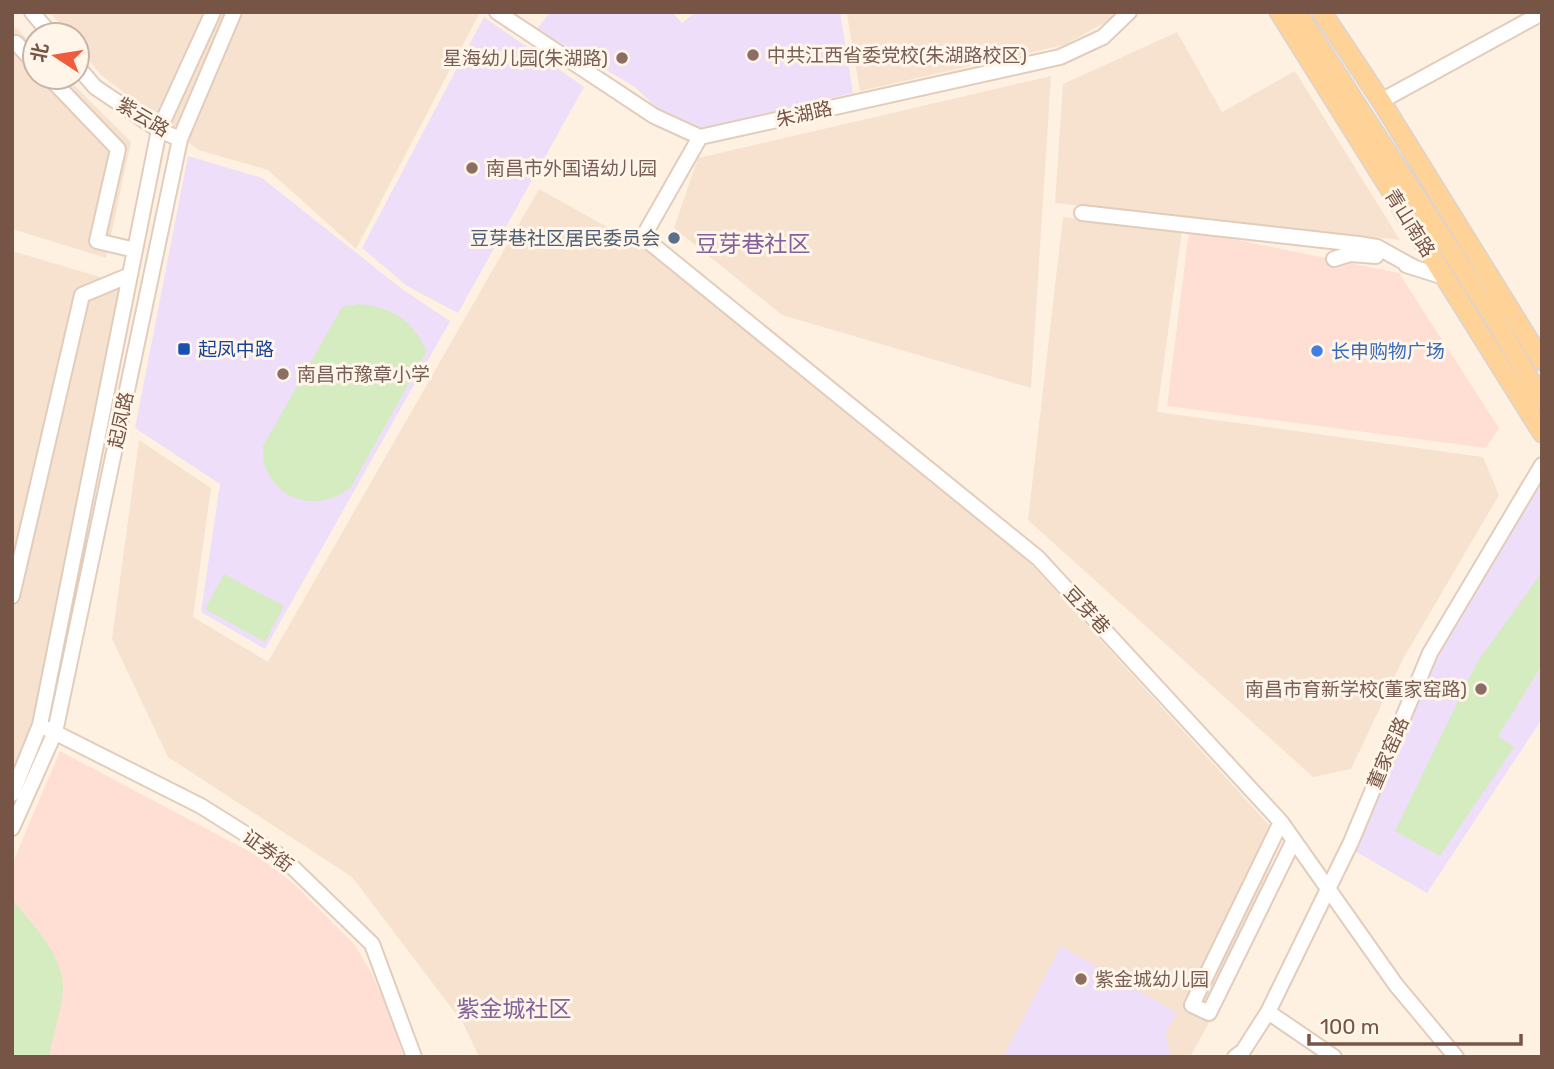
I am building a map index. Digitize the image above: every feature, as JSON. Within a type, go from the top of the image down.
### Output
[{"type":"main road","name":"青山南路","points":[[1279,12],[1542,433]]},
{"type":"main road","points":[[1297,12],[1491,313],[1542,400]]},
{"type":"main road","points":[[1310,12],[1542,386]]},
{"type":"main road","name":"青山南路","points":[[1322,12],[1542,361]]},
{"type":"street","name":"起凤路","points":[[12,794],[16,771],[40,725],[159,130],[213,12]]},
{"type":"street","name":"起凤路","points":[[12,828],[55,732],[180,139],[234,12]]},
{"type":"street","name":"朱湖路","points":[[699,137],[1060,57],[1102,37],[1129,12]]},
{"type":"street","points":[[497,13],[654,116],[699,137]]},
{"type":"street","points":[[1381,102],[1542,13]]},
{"type":"street","points":[[16,43],[21,48]]},
{"type":"street","name":"紫云路","points":[[91,82],[159,130],[180,139]]},
{"type":"street","points":[[62,91],[118,149],[97,241],[135,250]]},
{"type":"street","name":"豆芽巷","points":[[699,137],[643,237],[1038,558],[1281,822],[1396,985],[1456,1057]]},
{"type":"street","points":[[1082,213],[1377,247],[1415,268]]},
{"type":"street","points":[[1334,259],[1350,254],[1364,254],[1444,277]]},
{"type":"street","points":[[12,596],[82,295],[130,275]]},
{"type":"street","name":"董家窑路","points":[[1235,1057],[1243,1051],[1268,1012],[1351,842],[1430,653],[1542,465]]},
{"type":"street","name":"证券街","points":[[40,725],[201,806],[282,857],[372,944],[414,1057]]},
{"type":"street","points":[[1281,822],[1192,1005],[1209,1013],[1294,840]]},
{"type":"street","points":[[1268,1012],[1334,1057]]},
{"type":"shaded area","points":[[50,12],[480,12],[356,249],[268,170],[198,150],[101,75],[91,62],[91,21],[57,21]]},
{"type":"shaded area","name":"中共江西省委党校(朱湖路校区)","points":[[550,12],[672,12],[682,23],[696,12],[840,12],[853,93],[703,128],[657,108],[635,87],[537,29]]},
{"type":"shaded area","points":[[1117,12],[1108,21],[1064,45],[860,91],[847,14]]},
{"type":"shaded area","name":"南昌市外国语幼儿园","points":[[484,17],[584,87],[458,313],[407,286],[362,248]]},
{"type":"shaded area","points":[[15,27],[21,33],[21,91],[80,91],[131,142],[106,258],[12,229],[12,31]]},
{"type":"shaded area","points":[[1177,32],[1222,112],[1295,71],[1400,240],[1055,203],[1063,84]]},
{"type":"shaded area","points":[[1051,76],[1031,388],[782,315],[674,228],[698,158]]},
{"type":"shaded area","name":"南昌市豫章小学","points":[[188,156],[262,178],[402,289],[450,321],[265,649],[201,612],[220,484],[135,428]]},
{"type":"shaded area","points":[[539,189],[701,279],[1031,564],[1281,838],[1211,1019],[1190,1057],[479,1057],[463,1023],[352,877],[168,757],[112,639],[139,440],[211,488],[193,617],[268,662]]},
{"type":"shaded area","points":[[1063,217],[1182,231],[1157,412],[1483,457],[1499,495],[1403,659],[1351,769],[1313,777],[1028,520]]},
{"type":"shaded area","points":[[1189,230],[1399,273],[1499,428],[1486,448],[1167,406]]},
{"type":"shaded area","points":[[12,251],[124,284],[24,758],[12,775]]},
{"type":"shaded area","name":"南昌市育新学校(董家窑路)","points":[[1542,479],[1542,719],[1427,893],[1353,850],[1434,658]]},
{"type":"shaded area","points":[[60,751],[258,856],[293,883],[355,945],[389,1011],[403,1057],[12,1057],[12,864]]},
{"type":"shaded area","name":"紫金城幼儿园","points":[[1061,946],[1177,1013],[1165,1034],[1171,1057],[1003,1057]]},
{"type":"green space","points":[[359,304],[392,312],[400,317],[415,331],[427,351],[351,487],[327,500],[301,500],[279,488],[270,477],[264,463],[263,446],[342,307]]},
{"type":"green space","points":[[1542,572],[1542,665],[1498,736],[1514,747],[1440,856],[1395,831],[1477,662]]},
{"type":"green space","points":[[224,574],[284,606],[265,642],[205,609]]},
{"type":"green space","points":[[12,899],[45,940],[61,974],[63,994],[49,1057],[12,1057]]},
{"type":"place","name":"中共江西省委党校(朱湖路校区)","points":[[753,55]]},
{"type":"place","name":"星海幼儿园(朱湖路)","points":[[622,58]]},
{"type":"place","name":"南昌市外国语幼儿园","points":[[472,168]]},
{"type":"place","name":"豆芽巷社区居民委员会","points":[[674,238]]},
{"type":"place","name":"起凤中路","points":[[184,349]]},
{"type":"place","name":"长申购物广场","points":[[1317,351]]},
{"type":"place","name":"南昌市豫章小学","points":[[283,374]]},
{"type":"place","name":"南昌市育新学校(董家窑路)","points":[[1481,689]]},
{"type":"place","name":"紫金城幼儿园","points":[[1081,979]]},
{"type":"district","name":"豆芽巷社区","points":[[753,244]]},
{"type":"district","name":"紫金城社区","points":[[514,1009]]}]
